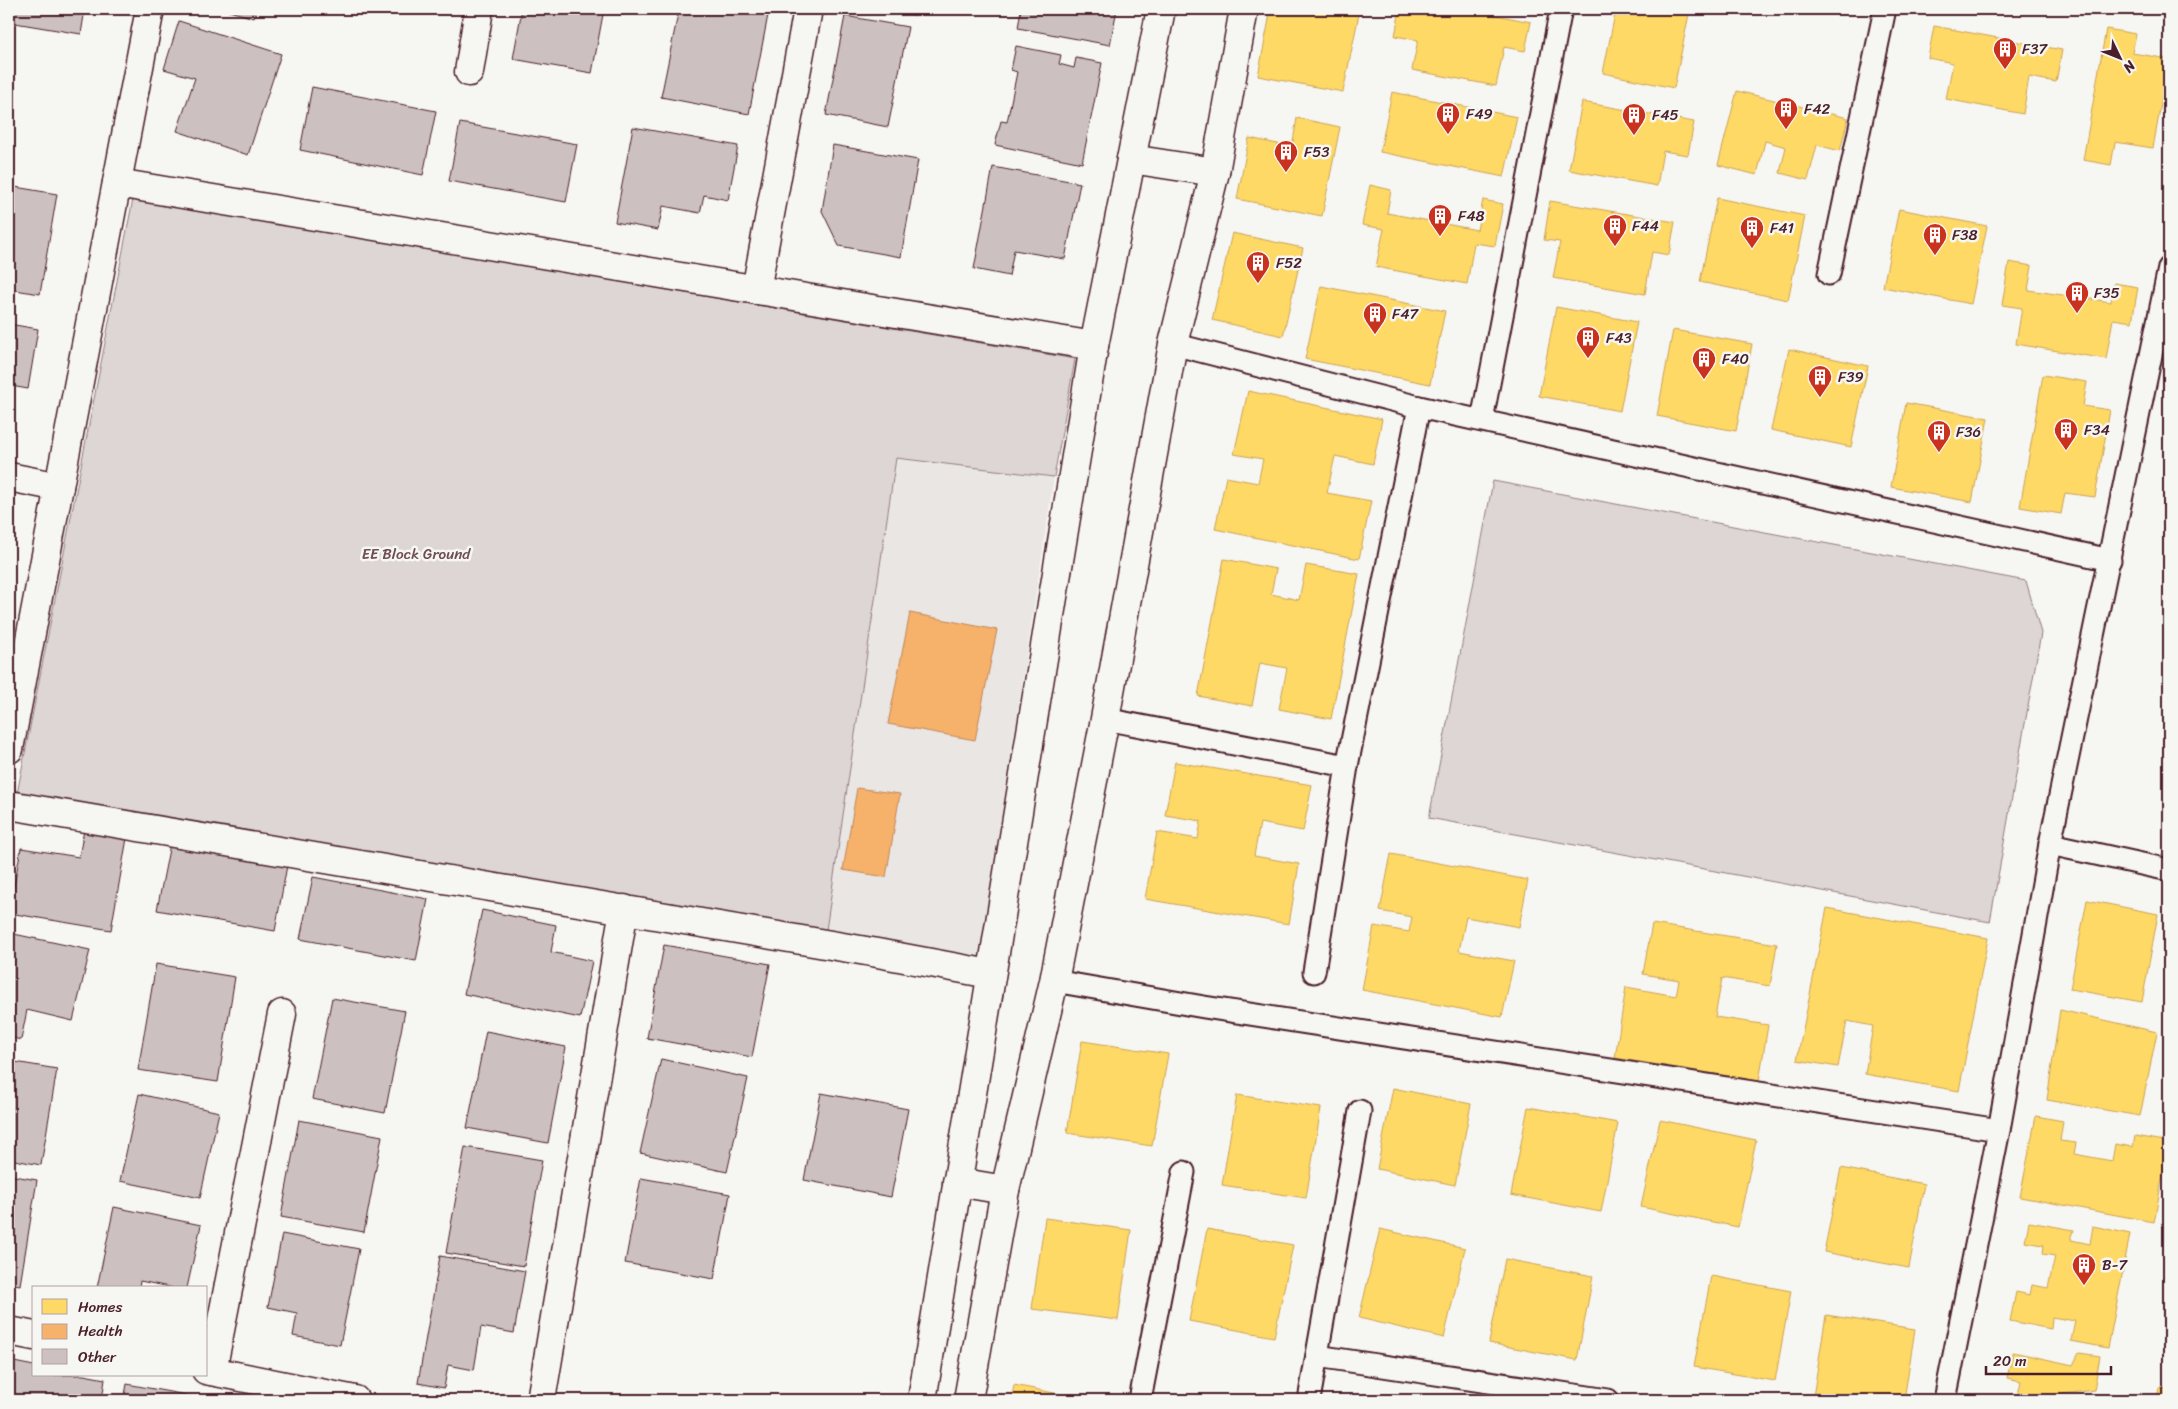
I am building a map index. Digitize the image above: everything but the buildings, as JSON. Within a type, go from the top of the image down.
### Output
[{"type":"street","points":[[9,748],[150,9]]},
{"type":"street","points":[[469,72],[479,9]]},
{"type":"street","points":[[756,290],[808,9]]},
{"type":"street","points":[[922,1400],[1094,346],[1161,9]]},
{"type":"street","points":[[968,1400],[1005,1190],[1054,981],[1105,718],[1173,344],[1214,172],[1244,9]]},
{"type":"street","points":[[1132,159],[1214,172]]},
{"type":"street","points":[[116,183],[1094,346]]},
{"type":"street","points":[[9,477],[59,487]]},
{"type":"street","points":[[9,805],[624,909],[990,974]]},
{"type":"street","points":[[540,1400],[624,909]]},
{"type":"street","points":[[282,1014],[209,1371],[355,1400]]},
{"type":"street","points":[[957,1182],[1005,1190]]},
{"type":"street","points":[[9,1331],[32,1336]]},
{"type":"lane","points":[[1482,420],[1561,9]]},
{"type":"lane","points":[[1829,274],[1885,9]]},
{"type":"lane","points":[[1945,1400],[1999,1130],[2050,844],[2169,268]]},
{"type":"lane","points":[[1173,344],[1419,407],[2110,560]]},
{"type":"lane","points":[[1314,972],[1348,766],[1419,407]]},
{"type":"lane","points":[[1105,718],[1348,766]]},
{"type":"lane","points":[[2050,844],[2169,870]]},
{"type":"lane","points":[[1054,981],[1999,1130]]},
{"type":"lane","points":[[1309,1400],[1360,1111]]},
{"type":"lane","points":[[1140,1400],[1184,1172]]},
{"type":"lane","points":[[1317,1356],[1608,1400]]},
{"type":"shaded area","points":[[896,458],[1054,477],[980,956],[826,930]]},
{"type":"green space","name":"EE Block Ground","points":[[133,199],[1075,359],[1054,477],[896,458],[826,930],[17,794]]},
{"type":"green space","points":[[1493,481],[2026,581],[2041,633],[1990,922],[1429,818]]},
{"type":"place","name":"F37","points":[[2005,70]]},
{"type":"place","name":"F42","points":[[1786,130]]},
{"type":"place","name":"F49","points":[[1448,135]]},
{"type":"place","name":"F45","points":[[1634,136]]},
{"type":"place","name":"F53","points":[[1286,173]]},
{"type":"place","name":"F48","points":[[1440,237]]},
{"type":"place","name":"F44","points":[[1615,247]]},
{"type":"place","name":"F41","points":[[1752,249]]},
{"type":"place","name":"F38","points":[[1935,256]]},
{"type":"place","name":"F52","points":[[1258,284]]},
{"type":"place","name":"F35","points":[[2077,314]]},
{"type":"place","name":"F47","points":[[1375,335]]},
{"type":"place","name":"F43","points":[[1588,359]]},
{"type":"place","name":"F40","points":[[1704,380]]},
{"type":"place","name":"F39","points":[[1820,398]]},
{"type":"place","name":"F34","points":[[2066,451]]},
{"type":"place","name":"F36","points":[[1939,453]]},
{"type":"place","name":"B-7","points":[[2084,1286]]}]
